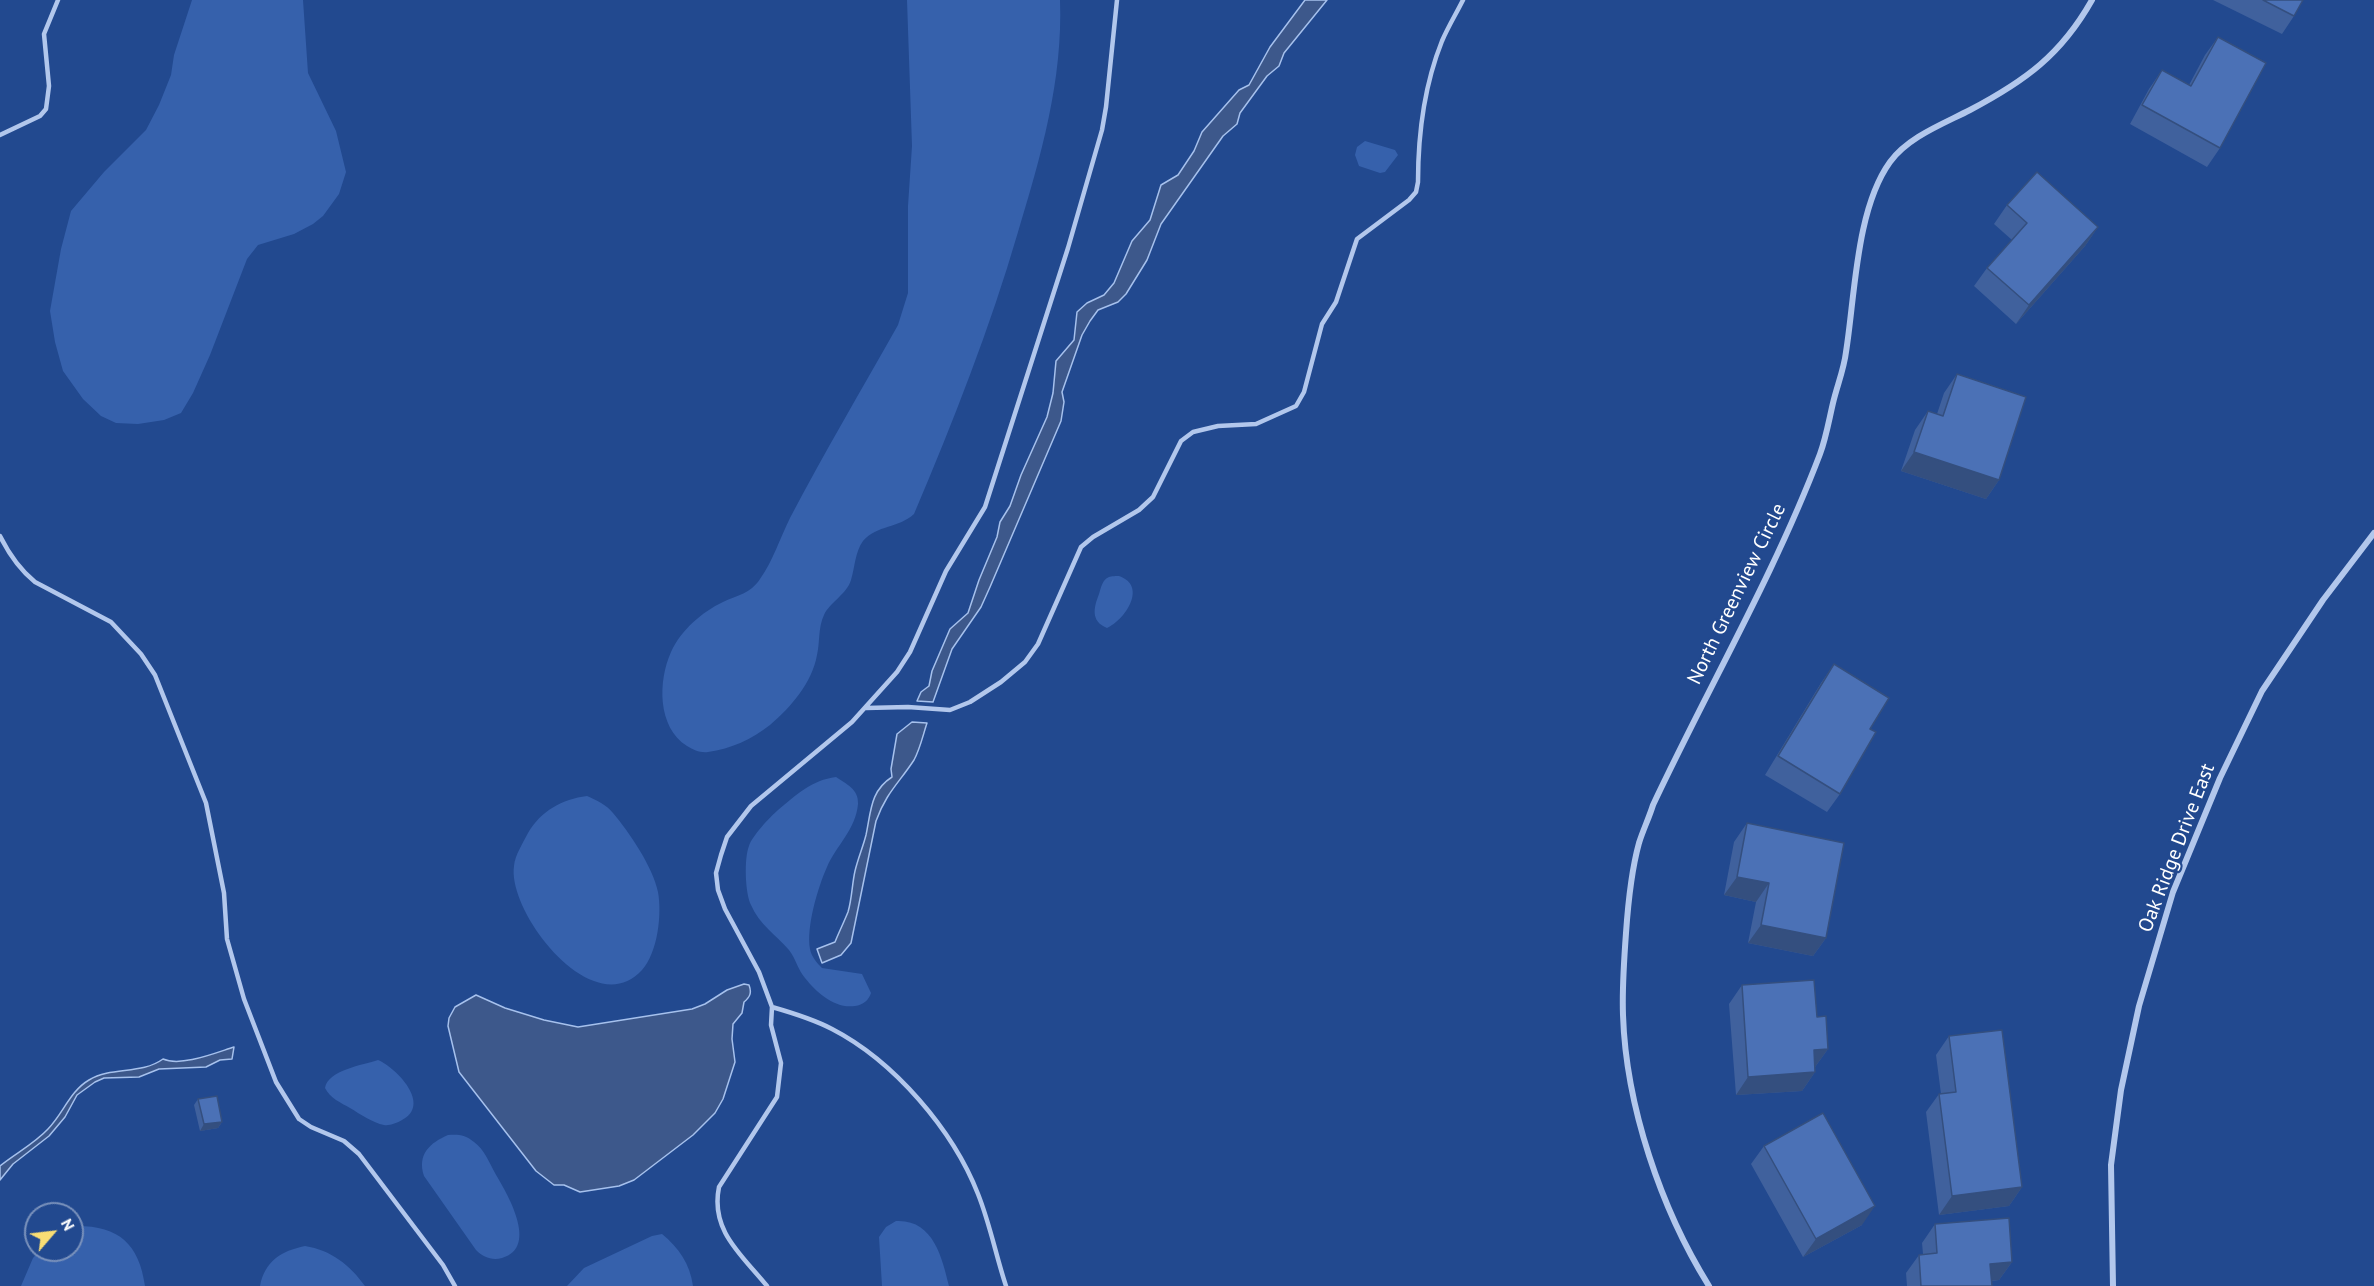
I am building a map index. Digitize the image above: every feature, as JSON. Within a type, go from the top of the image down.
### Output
[{"type":"street","name":"North Greenview Circle","points":[[1709,1286],[1694,1263],[1666,1199],[1645,1143],[1631,1083],[1623,1016],[1624,960],[1629,899],[1639,844],[1653,805],[1777,553],[1821,452],[1846,354],[1857,264],[1876,187],[1890,162],[1906,146],[2014,85],[2041,66],[2061,45],[2092,0]]},
{"type":"street","name":"Oak Ridge Drive East","points":[[2113,1286],[2111,1164],[2121,1090],[2139,1006],[2173,892],[2220,778],[2262,691],[2323,600],[2374,533]]},
{"type":"lane","points":[[0,135],[40,116],[46,109],[49,86],[44,34],[58,0]]},
{"type":"lane","points":[[767,1286],[726,1236],[717,1215],[715,1203],[719,1187],[777,1097],[781,1063],[771,1025],[772,1006],[759,972],[725,909],[718,890],[716,873],[727,837],[751,806],[852,722],[897,672],[910,652],[946,571],[985,507],[1068,248],[1102,130],[1117,0]]},
{"type":"lane","points":[[866,708],[908,707],[951,710],[989,691],[1025,662],[1038,644],[1081,547],[1093,537],[1138,510],[1153,496],[1182,441],[1193,432],[1204,428],[1256,424],[1296,406],[1304,392],[1322,324],[1336,302],[1357,240],[1416,192],[1418,148],[1424,107],[1442,42],[1464,0]]},
{"type":"lane","points":[[0,536],[11,556],[35,582],[111,622],[131,641],[148,664],[164,696],[206,804],[224,893],[224,928],[244,999],[276,1082],[299,1119],[311,1127],[344,1141],[359,1154],[443,1265],[456,1286]]},
{"type":"lane","points":[[772,1006],[834,1030],[873,1055],[903,1083],[937,1124],[967,1170],[981,1203],[1006,1286]]},
{"type":"shaded area","points":[[192,0],[303,0],[308,73],[336,131],[346,172],[339,194],[323,216],[294,234],[258,245],[247,259],[210,355],[181,413],[164,420],[138,424],[116,423],[101,416],[83,399],[63,371],[50,311],[61,249],[71,211],[104,172],[146,130],[171,75],[174,55]]},
{"type":"shaded area","points":[[907,0],[1060,0],[1060,30],[1054,89],[1035,175],[983,339],[957,410],[914,514],[902,522],[875,532],[860,545],[849,585],[827,610],[822,620],[817,655],[810,675],[800,694],[786,710],[770,725],[741,743],[717,751],[700,752],[677,738],[665,716],[662,689],[671,652],[680,636],[700,616],[715,606],[748,591],[765,572],[790,518],[898,325],[908,293],[908,206],[912,146]]},
{"type":"shaded area","points":[[1305,0],[1327,0],[1284,53],[1279,66],[1267,76],[1240,113],[1237,124],[1223,136],[1161,224],[1147,260],[1126,294],[1118,302],[1098,310],[1082,335],[1062,392],[1064,402],[1061,421],[981,607],[952,649],[933,702],[917,701],[921,692],[929,686],[932,671],[950,629],[968,613],[997,537],[1000,522],[1010,506],[1047,417],[1053,393],[1056,361],[1074,340],[1077,312],[1087,303],[1104,295],[1114,283],[1132,241],[1150,220],[1161,185],[1178,175],[1194,151],[1202,132],[1239,90],[1249,85],[1270,47]]},
{"type":"shaded area","points":[[1365,141],[1395,150],[1398,155],[1385,172],[1380,173],[1359,166],[1355,155],[1357,147]]},
{"type":"shaded area","points":[[1119,576],[1128,581],[1133,595],[1131,603],[1121,618],[1107,628],[1096,618],[1096,604],[1105,580]]},
{"type":"shaded area","points":[[912,722],[927,723],[914,760],[888,795],[876,821],[851,943],[841,955],[822,963],[817,949],[835,942],[848,912],[855,871],[875,795],[892,777],[891,769],[897,734]]},
{"type":"shaded area","points":[[836,777],[854,791],[858,804],[854,821],[831,859],[820,885],[811,919],[809,940],[812,954],[822,968],[862,974],[871,993],[865,1002],[855,1006],[840,1005],[827,999],[810,984],[789,950],[754,912],[746,884],[747,851],[762,827],[778,810],[805,789],[819,781]]},
{"type":"shaded area","points":[[587,796],[608,808],[626,830],[646,861],[658,892],[659,922],[652,953],[642,970],[622,983],[600,983],[578,973],[557,955],[539,933],[524,909],[515,886],[516,858],[533,825],[553,807]]},
{"type":"shaded area","points":[[744,984],[749,985],[750,993],[744,1002],[742,1013],[733,1024],[735,1062],[723,1099],[715,1113],[693,1135],[634,1180],[619,1186],[580,1192],[564,1185],[554,1185],[536,1171],[459,1072],[448,1026],[449,1018],[455,1007],[476,995],[505,1008],[578,1027],[692,1009],[705,1004],[727,990]]},
{"type":"shaded area","points":[[234,1047],[232,1059],[220,1060],[206,1067],[159,1069],[139,1077],[104,1078],[95,1082],[77,1095],[65,1117],[49,1136],[13,1164],[0,1180],[0,1166],[43,1134],[77,1090],[89,1080],[107,1073],[145,1067],[163,1059],[188,1060]]},
{"type":"shaded area","points":[[378,1060],[386,1064],[402,1079],[413,1097],[414,1105],[410,1113],[400,1121],[388,1125],[375,1122],[336,1100],[325,1088],[332,1077],[339,1073]]},
{"type":"shaded area","points":[[448,1135],[465,1136],[481,1148],[512,1205],[517,1218],[518,1243],[513,1252],[502,1258],[488,1258],[476,1250],[424,1176],[422,1161],[424,1155],[431,1146]]},
{"type":"shaded area","points":[[896,1221],[909,1222],[919,1226],[927,1233],[939,1252],[949,1286],[882,1286],[879,1237],[886,1227]]},
{"type":"shaded area","points":[[84,1226],[104,1229],[124,1240],[138,1259],[145,1286],[21,1286],[31,1262],[84,1262]]},
{"type":"shaded area","points":[[662,1234],[683,1257],[693,1286],[567,1286],[584,1268],[652,1236]]},
{"type":"shaded area","points":[[305,1246],[323,1251],[339,1260],[353,1271],[365,1286],[260,1286],[262,1277],[275,1259],[282,1254]]},
{"type":"building","points":[[2263,0],[2303,0],[2294,16]]},
{"type":"building","points":[[2218,37],[2266,63],[2220,148],[2142,105],[2162,70],[2191,86]]},
{"type":"building","points":[[2037,172],[2098,227],[2029,305],[1987,268],[2027,223],[2007,205]]},
{"type":"building","points":[[1957,374],[2026,397],[1999,480],[1914,452],[1928,411],[1943,416]]},
{"type":"building","points":[[1834,664],[1889,698],[1870,729],[1876,732],[1840,794],[1778,756]]},
{"type":"building","points":[[1747,823],[1844,843],[1826,938],[1761,925],[1769,883],[1737,877]]},
{"type":"building","points":[[1814,980],[1817,1017],[1826,1016],[1828,1049],[1814,1050],[1815,1072],[1748,1077],[1742,985]]},
{"type":"building","points":[[2002,1030],[2022,1187],[1952,1196],[1939,1094],[1956,1092],[1949,1036]]},
{"type":"building","points":[[217,1096],[222,1122],[204,1124],[198,1099]]},
{"type":"building","points":[[1823,1113],[1875,1206],[1816,1239],[1764,1146]]},
{"type":"building","points":[[2009,1218],[2012,1262],[1990,1264],[1992,1286],[1921,1286],[1919,1255],[1937,1253],[1935,1224]]}]
